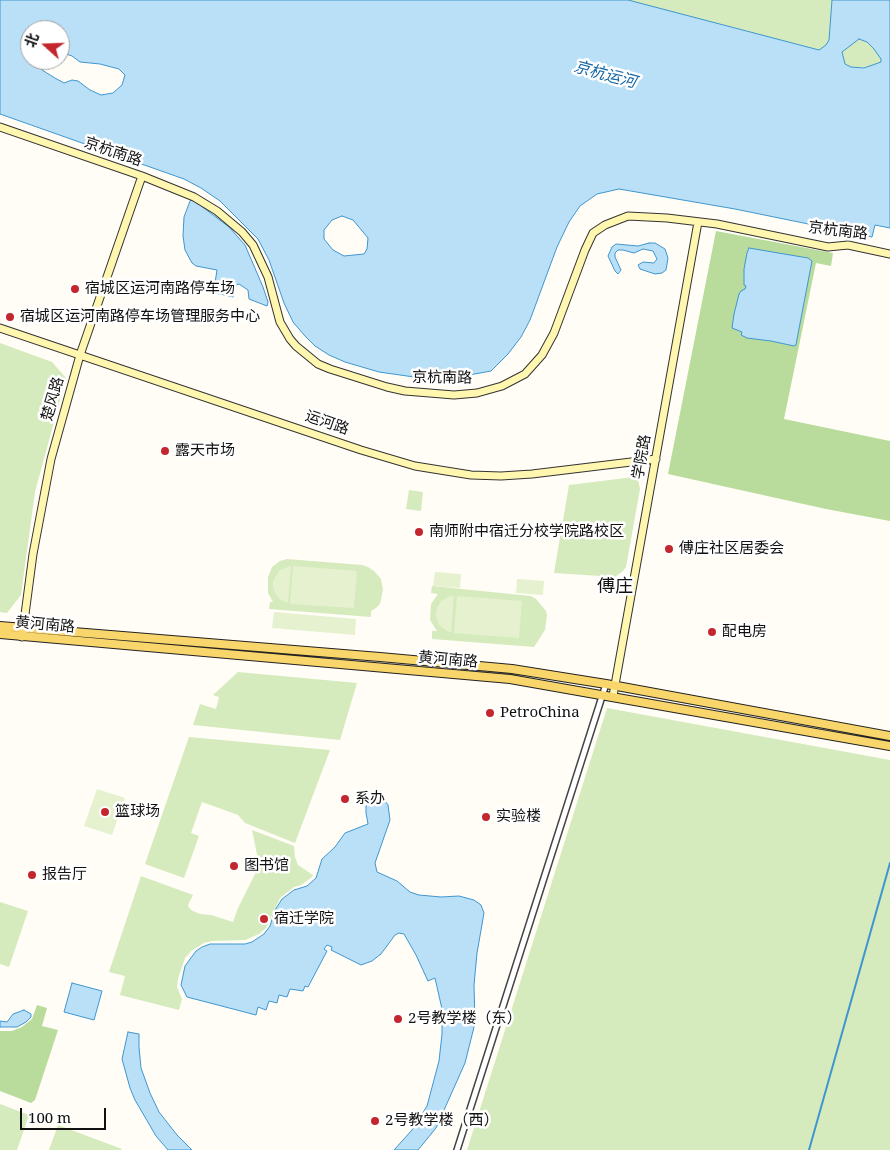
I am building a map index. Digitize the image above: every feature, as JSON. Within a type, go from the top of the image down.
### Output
[{"type":"main road","name":"黄河南路","points":[[0,626],[380,656],[512,669],[606,684],[890,736]]},
{"type":"main road","name":"黄河南路","points":[[0,634],[510,679],[890,746]]},
{"type":"street","name":"京杭南路","points":[[0,127],[142,176],[194,196],[217,210],[242,232],[253,245],[268,277],[280,322],[290,339],[318,364],[387,387],[405,391],[454,395],[477,393],[502,386],[525,374],[542,355],[554,333],[585,250],[593,234],[605,224],[628,216],[698,222],[779,236],[828,247],[848,245],[890,254]]},
{"type":"street","name":"楚风路","points":[[22,637],[42,500],[51,459],[80,355],[142,176]]},
{"type":"street","name":"学院路","points":[[613,696],[698,222]]},
{"type":"street","name":"运河路","points":[[0,328],[389,459],[439,471],[501,476],[656,459]]},
{"type":"street","points":[[457,1150],[606,684]]},
{"type":"green space","points":[[616,0],[890,0],[890,68],[851,67],[845,64],[842,56]]},
{"type":"green space","points":[[716,231],[833,253],[831,266],[816,263],[784,419],[890,441],[890,521],[826,509],[668,474]]},
{"type":"green space","points":[[0,343],[52,362],[66,378],[35,492],[21,595],[7,613],[0,612]]},
{"type":"green space","points":[[634,477],[638,479],[640,489],[626,567],[623,571],[615,577],[554,573],[569,485]]},
{"type":"green space","points":[[409,490],[423,492],[421,511],[406,509]]},
{"type":"green space","points":[[287,559],[368,567],[381,579],[383,590],[380,604],[371,611],[371,617],[269,609],[270,602],[273,602],[268,593],[268,577],[272,567],[280,561]]},
{"type":"green space","points":[[291,566],[288,603],[276,595],[273,581],[280,570]]},
{"type":"green space","points":[[293,566],[357,571],[354,608],[290,604]]},
{"type":"green space","points":[[435,572],[461,574],[460,588],[433,586]]},
{"type":"green space","points":[[517,579],[544,581],[543,595],[516,593]]},
{"type":"green space","points":[[432,586],[531,596],[546,611],[545,630],[534,647],[432,639],[432,631],[437,631],[430,620],[431,604],[438,594],[431,593]]},
{"type":"green space","points":[[454,596],[451,632],[439,625],[436,615],[441,601]]},
{"type":"green space","points":[[457,596],[522,601],[519,638],[454,633]]},
{"type":"green space","points":[[274,612],[356,619],[355,635],[272,628]]},
{"type":"green space","points":[[238,672],[357,683],[340,740],[193,725],[200,704],[216,709],[219,697],[213,695]]},
{"type":"green space","points":[[607,708],[890,760],[890,1150],[467,1150]]},
{"type":"green space","points":[[189,737],[330,750],[295,843],[245,823],[238,815],[202,802],[191,833],[199,836],[184,878],[145,864]]},
{"type":"green space","name":"篮球场","points":[[97,789],[125,798],[112,835],[84,826]]},
{"type":"green space","points":[[252,830],[294,846],[298,865],[313,875],[312,877],[301,885],[294,887],[280,898],[266,928],[259,934],[245,940],[204,943],[191,951],[185,958],[178,979],[177,987],[182,999],[179,1010],[120,995],[125,976],[109,972],[141,876],[193,895],[188,905],[193,911],[233,922],[255,874],[258,859]]},
{"type":"green space","points":[[0,902],[28,911],[9,967],[0,964]]},
{"type":"green space","points":[[37,1005],[47,1008],[42,1026],[58,1030],[35,1100],[31,1103],[0,1091],[0,1031],[12,1031],[22,1027],[32,1019]]},
{"type":"green space","points":[[0,1104],[29,1115],[17,1150],[0,1150]]},
{"type":"green space","points":[[58,1125],[122,1149],[49,1150]]},
{"type":"water","name":"京杭运河","points":[[0,0],[628,0],[819,50],[829,40],[832,0],[890,0],[890,228],[875,225],[872,237],[735,209],[619,189],[597,194],[580,206],[569,222],[557,247],[530,320],[521,337],[508,354],[491,371],[447,379],[414,377],[379,372],[329,355],[315,346],[293,322],[284,303],[269,260],[258,239],[220,201],[184,179],[0,114]],"holes":[[[859,39],[867,42],[874,49],[881,62],[864,68],[851,67],[845,64],[842,52]],[[342,216],[353,220],[368,238],[367,249],[364,254],[344,256],[333,250],[324,239],[324,230],[332,220]]]},
{"type":"water","points":[[192,199],[229,227],[245,245],[263,287],[268,302],[267,306],[249,299],[248,290],[239,284],[236,285],[233,297],[216,293],[217,270],[196,266],[192,263],[185,250],[183,236],[184,217]]},
{"type":"water","points":[[655,243],[665,249],[668,258],[666,270],[655,274],[640,269],[638,265],[643,262],[654,263],[657,259],[653,251],[643,249],[634,253],[618,250],[615,253],[615,257],[621,270],[618,274],[615,271],[608,256],[612,247],[616,244],[638,246]]},
{"type":"water","points":[[749,248],[808,258],[812,261],[796,345],[794,346],[747,338],[741,335],[742,332],[732,328],[739,294],[746,286],[744,285],[744,269]]},
{"type":"water","points":[[376,797],[385,801],[388,805],[390,820],[375,863],[377,872],[397,881],[410,892],[419,895],[459,896],[474,900],[481,905],[484,913],[474,985],[475,1023],[465,1063],[436,1128],[418,1150],[394,1150],[412,1130],[427,1106],[439,1061],[442,1009],[435,978],[428,981],[404,934],[399,933],[395,935],[381,954],[372,961],[361,965],[331,950],[332,947],[327,945],[324,949],[327,951],[308,987],[305,986],[303,991],[290,989],[287,997],[279,995],[277,1003],[269,1001],[266,1010],[258,1007],[256,1015],[187,997],[181,985],[185,966],[196,951],[202,947],[210,944],[245,944],[264,934],[270,926],[275,910],[282,899],[294,890],[307,886],[316,878],[322,859],[335,847],[345,833],[368,824],[366,806]]},
{"type":"water","points":[[72,983],[102,991],[94,1020],[64,1012]]},
{"type":"water","points":[[24,1010],[31,1014],[31,1017],[26,1022],[17,1027],[0,1027],[0,1021],[7,1022],[13,1014]]},
{"type":"water","points":[[128,1032],[139,1034],[141,1068],[159,1112],[192,1150],[168,1150],[156,1136],[135,1100],[122,1059]]},
{"type":"waterway","points":[[809,1150],[890,863]]},
{"type":"place","name":"宿城区运河南路停车场","points":[[75,289]]},
{"type":"place","name":"宿城区运河南路停车场管理服务中心","points":[[10,317]]},
{"type":"place","name":"露天市场","points":[[165,451]]},
{"type":"place","name":"南师附中宿迁分校学院路校区","points":[[419,532]]},
{"type":"place","name":"傅庄社区居委会","points":[[669,549]]},
{"type":"place","name":"配电房","points":[[712,632]]},
{"type":"place","name":"PetroChina","points":[[490,713]]},
{"type":"place","name":"系办","points":[[345,799]]},
{"type":"place","name":"篮球场","points":[[105,812]]},
{"type":"place","name":"实验楼","points":[[486,817]]},
{"type":"place","name":"图书馆","points":[[234,866]]},
{"type":"place","name":"报告厅","points":[[32,875]]},
{"type":"place","name":"宿迁学院","points":[[264,919]]},
{"type":"place","name":"2号教学楼（东）","points":[[398,1019]]},
{"type":"place","name":"2号教学楼（西）","points":[[375,1121]]},
{"type":"district","name":"傅庄","points":[[615,587]]}]
